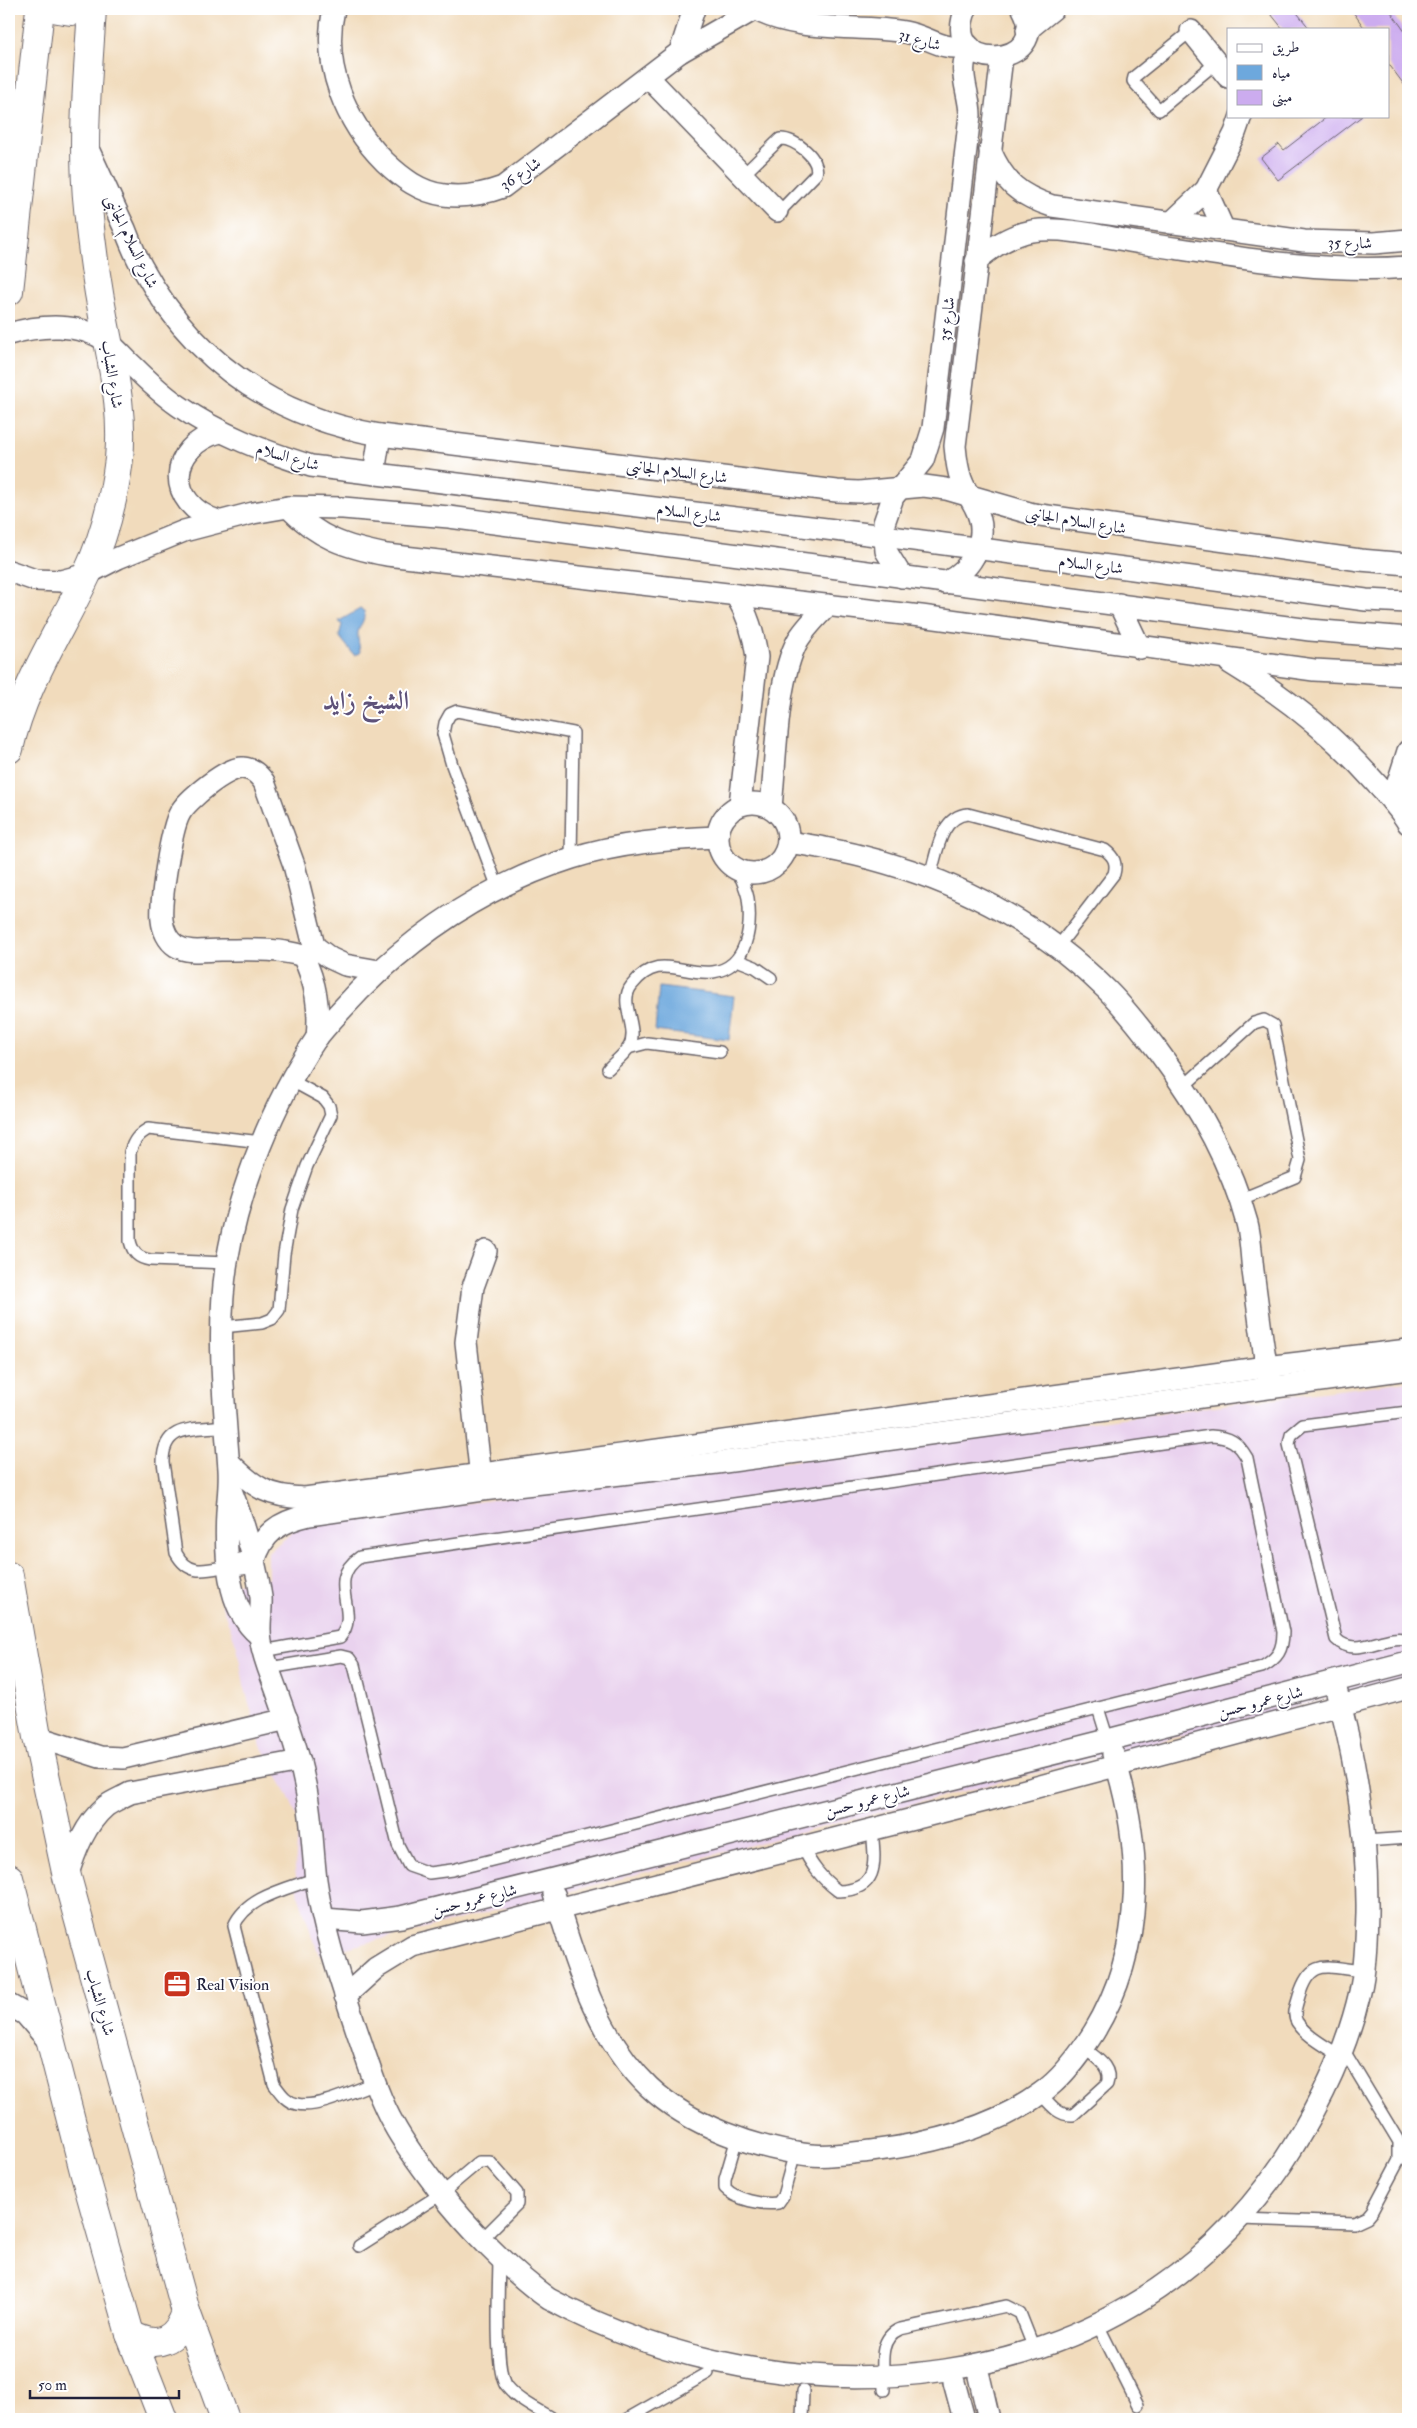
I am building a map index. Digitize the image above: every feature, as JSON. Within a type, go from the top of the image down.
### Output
[{"type":"street","points":[[9,291],[40,9]]},
{"type":"street","points":[[58,9],[71,11],[80,9]]},
{"type":"street","name":"شارع الشباب","points":[[9,748],[25,695],[87,574],[102,537],[113,498],[119,459],[120,418],[117,379],[108,342],[88,207],[84,141],[92,9]]},
{"type":"street","name":"شارع 36","points":[[334,9],[332,56],[336,80],[344,104],[356,127],[371,147],[404,179],[422,189],[442,195],[463,197],[504,187],[680,52],[754,9]]},
{"type":"street","points":[[680,52],[694,9]]},
{"type":"street","name":"شارع 31","points":[[754,9],[775,19],[906,32],[946,47],[970,46]]},
{"type":"street","points":[[966,9],[962,27],[970,46],[983,56],[1002,57],[1019,48],[1027,30],[1027,20],[1022,9]]},
{"type":"street","points":[[1027,30],[1053,9]]},
{"type":"street","points":[[1191,31],[1223,70]]},
{"type":"street","name":"شارع 35","points":[[902,577],[886,551],[884,536],[888,509],[923,460],[933,428],[970,115],[969,95],[963,68],[970,46]]},
{"type":"street","name":"شارع 35","points":[[945,583],[966,570],[978,549],[980,520],[976,507],[967,495],[956,462],[955,446],[1002,57]]},
{"type":"street","points":[[648,77],[777,211]]},
{"type":"street","points":[[1171,223],[1206,190],[1235,133],[1240,118]]},
{"type":"street","name":"شارع السلام الجانبى","points":[[84,141],[141,266],[165,305],[194,340],[228,371],[267,397],[308,417],[350,430],[380,435],[837,491],[859,492],[924,486],[967,495],[1033,514],[1360,560],[1408,564]]},
{"type":"street","name":"شارع 35","points":[[990,150],[999,170],[1013,187],[1031,199],[1052,206],[1224,230],[1339,243],[1408,240]]},
{"type":"street","points":[[1206,190],[1224,230]]},
{"type":"street","name":"شارع 35","points":[[976,261],[1002,241],[1025,233],[1049,230],[1236,257],[1350,269],[1408,266]]},
{"type":"street","name":"شارع السلام","points":[[9,334],[30,328],[57,327],[83,330],[108,342],[141,375],[179,406],[220,432],[264,452],[311,466],[884,536],[1357,599],[1408,602]]},
{"type":"street","points":[[218,521],[202,516],[190,506],[182,491],[179,475],[182,460],[191,446],[204,436],[220,432]]},
{"type":"street","points":[[374,473],[380,435]]},
{"type":"street","points":[[9,571],[35,580],[61,581],[87,574],[151,543],[218,521],[288,507],[352,508],[449,517],[1310,630],[1408,638]]},
{"type":"street","points":[[288,507],[306,525],[332,540],[360,550],[387,555],[828,605],[1314,670],[1408,675]]},
{"type":"street","points":[[736,595],[747,614],[754,635],[757,657],[740,804]]},
{"type":"street","points":[[1119,604],[1140,648]]},
{"type":"street","points":[[771,807],[783,682],[789,660],[798,640],[812,621],[828,605]]},
{"type":"street","points":[[1223,659],[1268,686],[1322,729],[1360,765],[1408,823]]},
{"type":"street","points":[[755,678],[783,682]]},
{"type":"street","points":[[1392,802],[1408,751]]},
{"type":"street","points":[[317,1038],[319,1022],[316,988],[309,951],[294,865],[264,782],[255,771],[241,767],[228,772],[188,800],[179,814],[174,830],[164,894],[162,920],[165,934],[175,946],[189,951],[309,951],[345,965],[379,971]]},
{"type":"street","points":[[756,802],[771,807],[781,816],[787,828],[788,842],[784,854],[775,865],[764,871],[750,873],[738,869],[726,861],[720,850],[717,837],[720,823],[724,818],[740,804],[756,802]]},
{"type":"street","points":[[264,1651],[261,1600],[254,1562],[231,1490],[222,1377],[222,1327],[227,1263],[235,1222],[262,1142],[292,1081],[317,1038],[379,971],[412,942],[454,913],[498,888],[571,858],[619,846],[668,839],[717,837]]},
{"type":"street","points":[[788,842],[836,849],[884,860],[930,876],[1001,910],[1058,948],[1108,990],[1127,1011],[1184,1086],[1209,1129],[1239,1200],[1247,1225],[1268,1377]]},
{"type":"street","points":[[481,1482],[466,1342],[473,1287],[486,1251]]},
{"type":"street","points":[[229,1462],[246,1480],[264,1491],[284,1497],[305,1498],[481,1482],[803,1441],[1041,1420],[1408,1350]]},
{"type":"street","points":[[803,1441],[1037,1398],[1268,1377],[1408,1369]]},
{"type":"street","points":[[1037,1398],[1041,1420]]},
{"type":"street","points":[[254,1562],[259,1544],[272,1530],[289,1520],[481,1482]]},
{"type":"street","points":[[231,1490],[227,1509],[228,1566],[238,1606],[264,1651],[300,1761],[311,1818],[316,1878],[324,1919],[346,1996],[375,2083],[394,2124],[441,2194],[499,2257],[547,2298],[605,2332],[668,2360],[708,2373],[755,2384],[803,2390],[884,2390],[954,2382],[1037,2358],[1100,2329],[1165,2286],[1195,2261],[1238,2220],[1270,2180],[1298,2139],[1323,2095],[1342,2052],[1361,1989],[1367,1884],[1365,1841],[1357,1777],[1342,1707],[1334,1682]]},
{"type":"street","points":[[228,1566],[254,1562]]},
{"type":"street","name":"شارع الشباب","points":[[9,1576],[37,1737],[67,1877],[186,2312],[225,2419]]},
{"type":"street","name":"شارع عمرو حسن","points":[[324,1919],[343,1922],[382,1921],[1108,1740],[1408,1662]]},
{"type":"street","name":"شارع عمرو حسن","points":[[346,1996],[376,1968],[412,1946],[1117,1766],[1408,1688]]},
{"type":"street","points":[[37,1737],[92,1755],[123,1758],[287,1719]]},
{"type":"street","points":[[550,1880],[593,2006],[608,2036],[650,2088],[680,2111],[737,2138],[812,2155],[845,2154],[899,2148],[944,2138],[989,2122],[1041,2094],[1058,2079],[1084,2048],[1111,1998],[1121,1972],[1135,1909],[1133,1836],[1127,1800],[1108,1740]]},
{"type":"street","points":[[67,1877],[75,1850],[88,1826],[106,1806],[130,1792],[300,1761]]},
{"type":"street","points":[[828,1810],[836,1837]]},
{"type":"street","points":[[9,1878],[12,1918],[51,2044],[130,2334],[163,2419]]},
{"type":"street","points":[[9,2004],[25,2014],[51,2044]]},
{"type":"street","points":[[130,2334],[143,2342],[158,2343],[172,2337],[181,2326],[186,2312]]},
{"type":"street","points":[[954,2382],[963,2416],[987,2413],[979,2376]]},
{"type":"lane","points":[[1191,31],[1134,77],[1133,81],[1159,110],[1223,70]]},
{"type":"lane","points":[[742,176],[780,139],[788,138],[796,142],[815,162],[818,169],[816,174],[781,210],[777,211]]},
{"type":"lane","points":[[498,888],[452,765],[443,734],[445,723],[450,714],[457,711],[573,732],[571,858]]},
{"type":"lane","points":[[930,876],[946,827],[951,819],[959,815],[968,814],[1105,850],[1112,856],[1116,865],[1114,874],[1058,948]]},
{"type":"lane","points":[[628,1048],[632,1025],[627,1000],[630,987],[640,976],[654,967],[668,966],[713,972],[726,968],[737,960],[744,949],[749,916],[748,896],[738,869]]},
{"type":"lane","points":[[737,960],[755,967],[771,978]]},
{"type":"lane","points":[[1184,1086],[1254,1023],[1264,1020],[1273,1025],[1300,1160],[1299,1168],[1295,1177],[1239,1200]]},
{"type":"lane","points":[[632,1025],[657,1044]]},
{"type":"lane","points":[[608,1069],[628,1048],[638,1044],[657,1044],[720,1052]]},
{"type":"lane","points":[[222,1327],[262,1323],[272,1319],[279,1310],[284,1254],[292,1209],[307,1166],[330,1115],[329,1106],[323,1098],[292,1081]]},
{"type":"lane","points":[[227,1263],[150,1260],[140,1258],[132,1251],[130,1231],[130,1152],[133,1142],[139,1134],[148,1129],[262,1142]]},
{"type":"lane","points":[[1408,1412],[1303,1424],[1291,1435],[1289,1444],[1336,1639],[1342,1646],[1350,1648],[1398,1638],[1408,1640]]},
{"type":"lane","points":[[226,1426],[174,1433],[167,1440],[163,1451],[163,1462],[176,1553],[181,1563],[190,1569],[200,1571],[228,1566]]},
{"type":"lane","points":[[1211,1436],[1227,1437],[1240,1445],[1247,1458],[1283,1632],[1283,1647],[1275,1660],[1262,1667],[462,1867],[429,1873],[409,1866],[398,1845],[354,1665],[349,1658],[264,1651],[340,1637],[345,1631],[348,1622],[343,1586],[344,1574],[350,1563],[360,1556],[1211,1436]]},
{"type":"lane","points":[[1098,1708],[1108,1740]]},
{"type":"lane","points":[[802,1846],[810,1865],[838,1892],[856,1891],[867,1882],[872,1869],[872,1829]]},
{"type":"lane","points":[[1365,1841],[1408,1838]]},
{"type":"lane","points":[[316,1878],[248,1905],[238,1916],[234,1926],[274,2084],[285,2098],[296,2104],[315,2104],[375,2083]]},
{"type":"lane","points":[[1238,2220],[1354,2223],[1367,2217],[1372,2211],[1399,2160],[1399,2142],[1342,2052],[1302,2028],[1296,2020],[1295,2010],[1306,1976],[1311,1970],[1320,1967],[1363,1971]]},
{"type":"lane","points":[[1041,2094],[1059,2112],[1066,2116],[1073,2116],[1107,2084],[1108,2072],[1105,2066],[1084,2048]]},
{"type":"lane","points":[[737,2138],[725,2179],[725,2188],[732,2195],[769,2204],[778,2203],[784,2196],[795,2152]]},
{"type":"lane","points":[[359,2246],[441,2194],[479,2162],[490,2162],[518,2193],[519,2198],[517,2204],[483,2238]]},
{"type":"lane","points":[[499,2257],[500,2358],[505,2384],[514,2395],[553,2419]]},
{"type":"lane","points":[[884,2390],[883,2347],[892,2332],[971,2313],[1006,2306],[1014,2308],[1020,2313],[1037,2358]]},
{"type":"lane","points":[[1100,2329],[1138,2405]]},
{"type":"lane","points":[[627,2419],[708,2373]]},
{"type":"lane","points":[[802,2419],[803,2390]]},
{"type":"shaded area","points":[[1408,1381],[1408,1678],[319,1955],[299,1897],[295,1868],[299,1822],[288,1795],[261,1746],[244,1685],[237,1647],[222,1606],[222,1587],[268,1578],[268,1553],[299,1525]]},
{"type":"water","points":[[360,609],[364,611],[364,619],[358,632],[360,653],[354,655],[339,636],[342,625],[339,621]]},
{"type":"water","points":[[659,987],[734,996],[729,1040],[655,1031]]},
{"type":"building","points":[[1267,9],[1294,9],[1309,28],[1282,28]]},
{"type":"building","points":[[1351,9],[1389,9],[1408,36],[1408,90],[1390,66],[1390,28],[1364,28]]},
{"type":"building","points":[[1325,118],[1359,118],[1278,180],[1261,158],[1279,144],[1284,150]]},
{"type":"place","name":"Real Vision","points":[[177,1984]]},
{"type":"district","name":"الشيخ زايد","points":[[366,700]]}]
